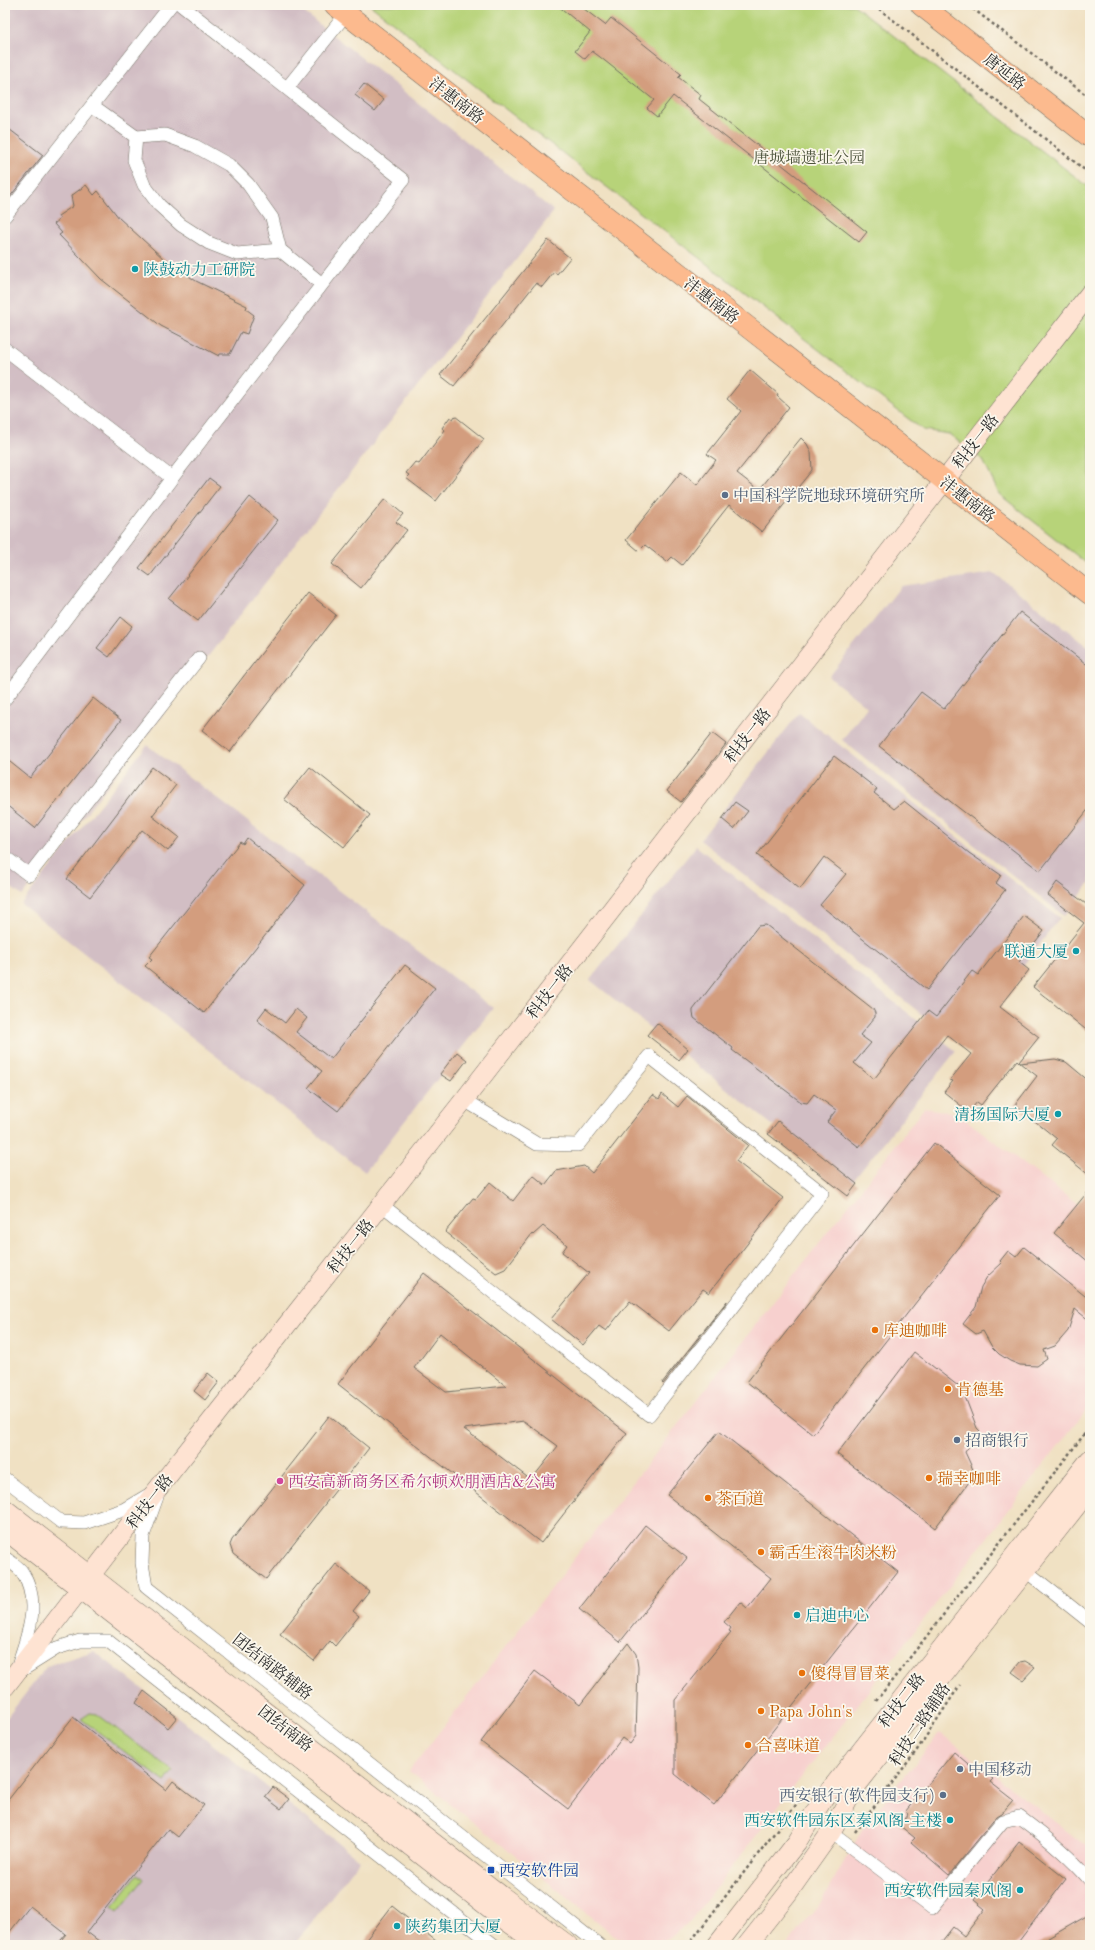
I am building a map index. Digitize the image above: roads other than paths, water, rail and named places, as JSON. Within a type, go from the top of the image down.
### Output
[{"type":"main road","name":"唐延路","points":[[921,5],[1090,137]]},
{"type":"main road","name":"沣惠南路","points":[[340,9],[1090,594]]},
{"type":"main road","name":"科技一路","points":[[10,1681],[160,1487],[464,1100],[1090,293]]},
{"type":"main road","name":"科技二路","points":[[717,1945],[797,1842],[823,1800],[1090,1459]]},
{"type":"main road","name":"科技二路","points":[[746,1945],[788,1893],[831,1832],[854,1789],[1090,1489]]},
{"type":"main road","name":"团结南路","points":[[5,1509],[86,1583],[491,1910],[539,1945]]},
{"type":"main road","name":"团结南路","points":[[5,1530],[86,1583],[568,1945]]},
{"type":"street","points":[[5,216],[171,5]]},
{"type":"street","points":[[5,699],[172,478],[403,180],[181,5]]},
{"type":"street","points":[[287,88],[340,9]]},
{"type":"street","points":[[93,106],[136,137],[165,135],[195,146],[229,166],[248,184],[272,218],[280,250],[322,284]]},
{"type":"street","points":[[136,137],[134,160],[144,185],[159,205],[181,225],[209,243],[237,254],[280,250]]},
{"type":"street","points":[[5,349],[172,478]]},
{"type":"street","points":[[5,857],[29,875],[199,658]]},
{"type":"street","points":[[382,1205],[649,1415],[822,1193],[649,1056],[578,1145],[537,1144],[464,1100]]},
{"type":"street","points":[[5,1479],[61,1522],[84,1523],[123,1510],[160,1487]]},
{"type":"street","name":"团结南路辅路","points":[[160,1487],[143,1536],[142,1563],[146,1587],[599,1945]]},
{"type":"street","points":[[5,1558],[22,1571],[33,1599],[31,1627],[10,1681]]},
{"type":"street","points":[[1026,1571],[1090,1622]]},
{"type":"street","points":[[10,1681],[57,1648],[80,1641],[108,1641],[494,1945]]},
{"type":"street","points":[[831,1832],[932,1908],[1002,1821],[1019,1817],[1050,1840],[1076,1864],[1090,1880]]},
{"type":"place","name":"陕鼓动力工研院","points":[[135,269]]},
{"type":"place","name":"中国科学院地球环境研究所","points":[[725,495]]},
{"type":"place","name":"联通大厦","points":[[1076,951]]},
{"type":"place","name":"清扬国际大厦","points":[[1058,1114]]},
{"type":"place","name":"库迪咖啡","points":[[875,1330]]},
{"type":"place","name":"肯德基","points":[[948,1389]]},
{"type":"place","name":"招商银行","points":[[957,1440]]},
{"type":"place","name":"瑞幸咖啡","points":[[929,1478]]},
{"type":"place","name":"西安高新商务区希尔顿欢朋酒店&公寓","points":[[280,1481]]},
{"type":"place","name":"茶百道","points":[[708,1498]]},
{"type":"place","name":"霸舌生滚牛肉米粉","points":[[761,1552]]},
{"type":"place","name":"启迪中心","points":[[797,1615]]},
{"type":"place","name":"傻得冒冒菜","points":[[802,1673]]},
{"type":"place","name":"Papa John's","points":[[761,1711]]},
{"type":"place","name":"合喜味道","points":[[748,1745]]},
{"type":"place","name":"中国移动","points":[[960,1769]]},
{"type":"place","name":"西安银行(软件园支行)","points":[[943,1795]]},
{"type":"place","name":"西安软件园东区秦风阁-主楼","points":[[950,1820]]},
{"type":"place","name":"西安软件园","points":[[491,1870]]},
{"type":"place","name":"西安软件园秦风阁","points":[[1020,1890]]},
{"type":"place","name":"陕药集团大厦","points":[[397,1926]]},
{"type":"park label","name":"唐城墙遗址公园","points":[[809,157]]}]
